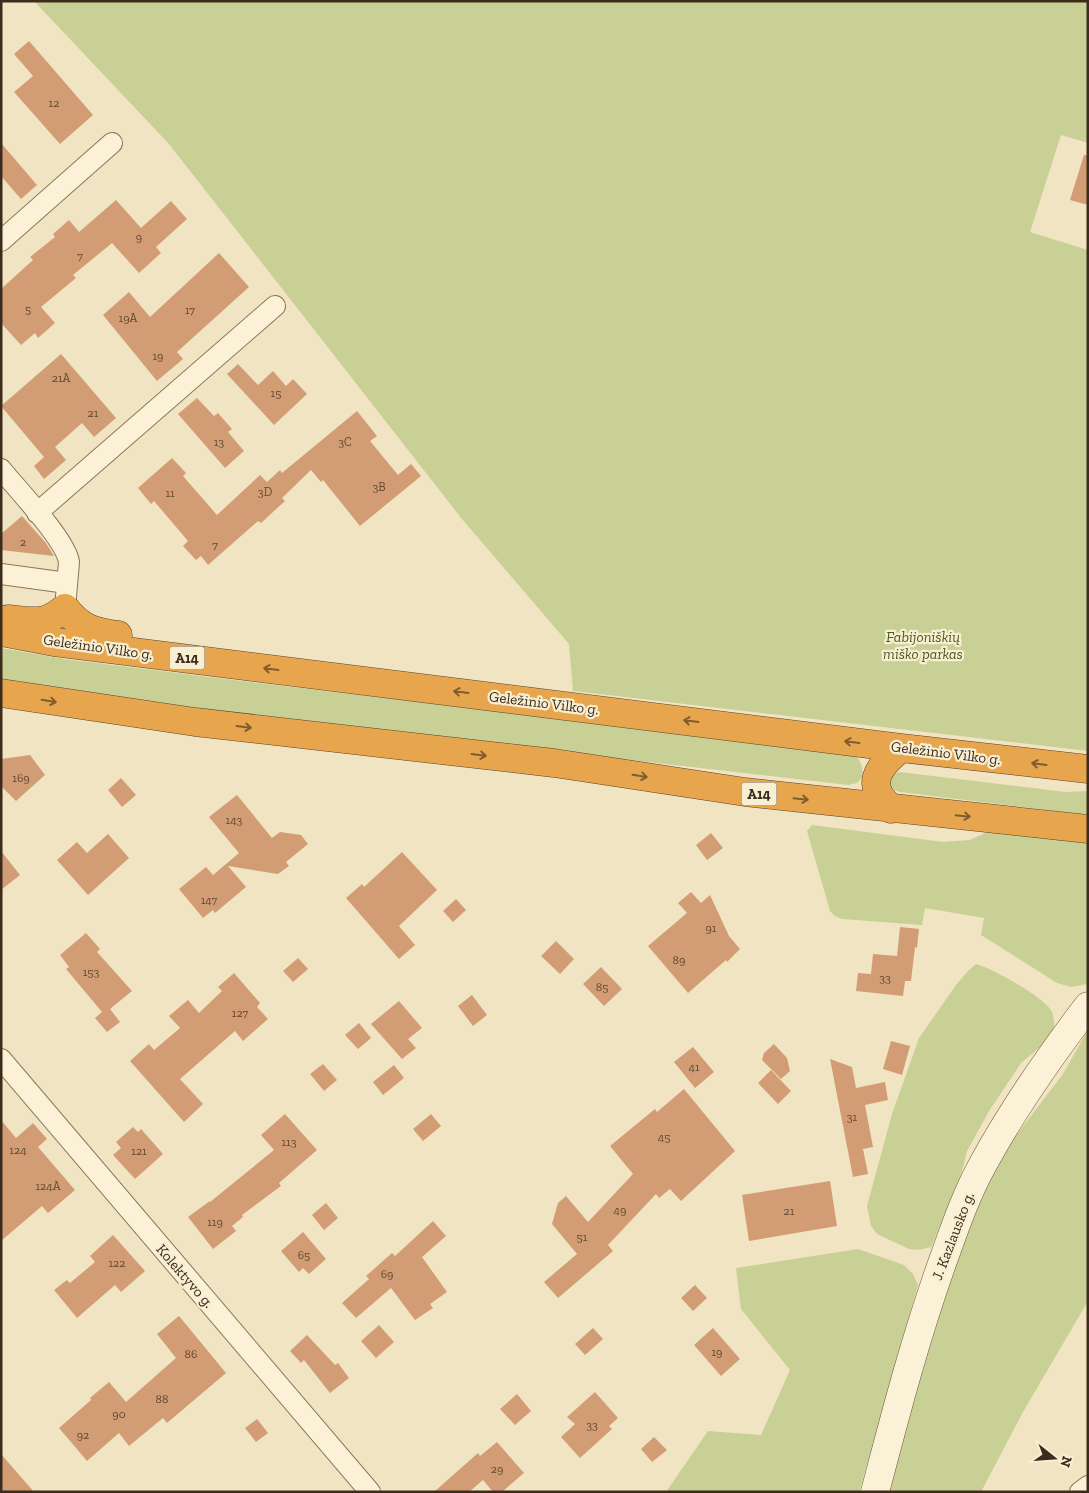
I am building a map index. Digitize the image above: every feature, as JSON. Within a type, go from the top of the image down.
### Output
[{"type":"highway","points":[[1,618],[40,622],[54,618],[66,595]]},
{"type":"highway","points":[[66,595],[73,619],[84,627],[100,632],[165,642],[214,662]]},
{"type":"highway","name":"Geležinio Vilko g.","points":[[1,632],[54,642],[901,748],[1088,769]]},
{"type":"highway","name":"A14","points":[[1,693],[195,722],[554,763],[745,792],[1088,829]]},
{"type":"highway","points":[[891,809],[878,792],[877,779],[883,763],[901,748]]},
{"type":"street","points":[[1,241],[112,143]]},
{"type":"street","points":[[37,512],[275,306]]},
{"type":"street","points":[[1,469],[37,512],[68,555],[66,595],[1,574]]},
{"type":"street","name":"J. Kazlausko g.","points":[[875,1492],[922,1322],[963,1207],[983,1164],[1004,1130],[1037,1078],[1088,1006]]},
{"type":"street","name":"Kolektyvo g.","points":[[1,1059],[370,1492]]},
{"type":"street","points":[[1080,1492],[1088,1486]]},
{"type":"green space","name":"Fabijoniškių miško parkas","points":[[34,1],[1088,1],[1088,143],[1061,135],[1030,232],[1088,250],[1088,751],[573,691],[569,644],[462,519],[169,144]]},
{"type":"green space","points":[[1,648],[64,659],[283,686],[849,752],[860,761],[863,776],[857,783],[848,785],[282,720],[43,689],[1,681]]},
{"type":"green space","points":[[900,772],[1066,792],[1088,791],[1088,815],[900,792],[891,789],[890,782],[892,774]]},
{"type":"green space","points":[[812,825],[943,842],[970,840],[987,832],[1088,841],[1088,984],[1071,987],[1057,983],[981,935],[984,918],[925,908],[922,925],[842,919],[835,916],[830,911],[807,831]]},
{"type":"green space","points":[[976,964],[1018,984],[1048,1006],[1054,1018],[1053,1036],[1021,1063],[989,1111],[967,1151],[961,1175],[931,1247],[918,1250],[909,1249],[877,1234],[871,1226],[867,1206],[892,1114],[919,1038],[956,985]]},
{"type":"green space","points":[[1086,1033],[1088,1034],[1088,1301],[1023,1412],[981,1492],[888,1492],[938,1304],[985,1185],[1008,1146],[1063,1074]]},
{"type":"green space","points":[[858,1249],[904,1265],[913,1274],[918,1285],[859,1492],[666,1492],[708,1431],[761,1435],[790,1370],[741,1309],[736,1268]]},
{"type":"building","points":[[29,41],[93,115],[60,144],[14,92],[33,76],[14,54]]},
{"type":"building","points":[[1,143],[37,185],[21,199],[1,176]]},
{"type":"building","points":[[1084,155],[1088,155],[1088,205],[1070,200]]},
{"type":"building","points":[[116,200],[141,228],[171,201],[187,219],[156,247],[161,253],[139,273],[112,243],[73,275],[76,278],[41,307],[55,323],[38,338],[35,333],[21,345],[1,323],[1,289],[33,260],[30,257],[55,237],[53,234],[69,220],[79,232]]},
{"type":"building","points":[[219,253],[249,287],[177,352],[183,359],[157,381],[103,315],[129,292],[150,317]]},
{"type":"building","points":[[61,354],[116,418],[94,437],[82,423],[55,447],[66,460],[44,479],[34,466],[44,457],[1,406]]},
{"type":"building","points":[[238,364],[258,385],[273,371],[286,386],[293,379],[307,394],[274,425],[227,374]]},
{"type":"building","points":[[197,398],[214,416],[218,413],[232,429],[228,432],[244,451],[225,468],[178,414]]},
{"type":"building","points":[[357,411],[377,436],[370,441],[398,475],[411,464],[421,476],[360,526],[323,480],[321,482],[311,470],[282,498],[285,501],[261,523],[258,521],[208,565],[201,556],[196,560],[183,546],[188,541],[154,501],[151,504],[138,488],[172,458],[186,473],[183,476],[217,515],[260,475],[267,482],[280,470],[282,473]]},
{"type":"building","points":[[22,516],[46,543],[54,556],[1,550],[1,534]]},
{"type":"building","points":[[30,755],[45,775],[16,801],[1,786],[1,759]]},
{"type":"building","points":[[121,778],[136,795],[122,807],[108,790]]},
{"type":"building","points":[[237,795],[272,838],[280,832],[301,835],[308,844],[286,862],[289,866],[278,874],[228,866],[246,887],[215,913],[213,910],[203,918],[179,889],[206,867],[213,875],[239,853],[209,817]]},
{"type":"building","points":[[711,833],[723,848],[707,860],[696,845]]},
{"type":"building","points":[[108,834],[129,858],[88,895],[57,860],[77,842],[87,853]]},
{"type":"building","points":[[1,851],[20,875],[1,890]]},
{"type":"building","points":[[402,852],[437,890],[399,926],[415,945],[399,959],[346,898],[362,884],[364,887]]},
{"type":"building","points":[[691,892],[701,903],[710,895],[729,936],[740,949],[727,962],[726,960],[688,993],[648,946],[687,913],[678,903]]},
{"type":"building","points":[[456,899],[466,910],[453,922],[443,911]]},
{"type":"building","points":[[900,927],[919,929],[911,981],[905,981],[903,996],[856,991],[858,973],[871,974],[873,954],[897,956]]},
{"type":"building","points":[[86,933],[100,949],[97,952],[132,991],[110,1009],[120,1022],[107,1032],[95,1018],[102,1012],[66,969],[69,967],[60,955]]},
{"type":"building","points":[[556,941],[574,959],[560,974],[541,956]]},
{"type":"building","points":[[298,958],[308,969],[293,982],[283,971]]},
{"type":"building","points":[[601,967],[622,989],[604,1006],[583,984]]},
{"type":"building","points":[[234,973],[260,1003],[257,1007],[268,1019],[243,1041],[235,1031],[180,1079],[203,1104],[184,1122],[130,1061],[149,1044],[154,1050],[180,1028],[169,1016],[188,1000],[199,1013],[222,991],[218,987]]},
{"type":"building","points":[[472,995],[487,1015],[473,1026],[458,1006]]},
{"type":"building","points":[[399,1001],[422,1028],[408,1039],[416,1048],[402,1059],[371,1024]]},
{"type":"building","points":[[359,1023],[371,1038],[358,1049],[345,1035]]},
{"type":"building","points":[[891,1041],[910,1046],[902,1075],[883,1069]]},
{"type":"building","points":[[774,1044],[787,1058],[790,1071],[781,1079],[762,1060],[764,1053]]},
{"type":"building","points":[[693,1047],[714,1072],[695,1088],[674,1062]]},
{"type":"building","points":[[830,1059],[852,1067],[856,1088],[885,1082],[888,1100],[865,1105],[873,1147],[863,1149],[868,1174],[853,1177]]},
{"type":"building","points":[[323,1064],[337,1080],[324,1091],[310,1074]]},
{"type":"building","points":[[394,1065],[404,1078],[383,1095],[373,1082]]},
{"type":"building","points":[[771,1070],[791,1091],[778,1104],[758,1083]]},
{"type":"building","points":[[684,1089],[735,1151],[681,1201],[670,1189],[659,1198],[656,1194],[608,1245],[613,1251],[558,1298],[544,1282],[577,1254],[552,1224],[558,1203],[566,1196],[588,1222],[633,1174],[610,1146],[655,1109],[657,1112]]},
{"type":"building","points":[[285,1114],[317,1150],[279,1183],[281,1186],[242,1215],[243,1217],[232,1226],[236,1231],[213,1249],[188,1217],[210,1202],[274,1150],[261,1135]]},
{"type":"building","points":[[431,1114],[441,1126],[423,1141],[413,1129]]},
{"type":"building","points":[[1,1120],[16,1138],[33,1123],[47,1139],[38,1147],[75,1190],[48,1213],[42,1206],[1,1241]]},
{"type":"building","points":[[133,1127],[138,1132],[141,1129],[163,1154],[135,1179],[113,1155],[121,1148],[116,1142]]},
{"type":"building","points":[[830,1181],[837,1226],[749,1241],[742,1195]]},
{"type":"building","points":[[326,1203],[338,1218],[324,1230],[312,1215]]},
{"type":"building","points":[[433,1221],[446,1236],[422,1257],[447,1292],[430,1304],[433,1308],[415,1320],[391,1288],[356,1318],[342,1303],[369,1279],[366,1276],[392,1253],[395,1256]]},
{"type":"building","points":[[303,1232],[326,1259],[309,1274],[303,1268],[299,1272],[281,1251]]},
{"type":"building","points":[[113,1235],[145,1271],[121,1292],[115,1285],[77,1318],[54,1290],[67,1280],[70,1283],[95,1262],[90,1256]]},
{"type":"building","points":[[695,1285],[707,1298],[693,1311],[681,1298]]},
{"type":"building","points":[[179,1316],[226,1373],[167,1423],[163,1418],[129,1446],[119,1433],[87,1461],[59,1428],[109,1382],[126,1402],[176,1358],[157,1334]]},
{"type":"building","points":[[379,1325],[394,1342],[376,1358],[361,1341]]},
{"type":"building","points":[[593,1328],[603,1339],[585,1355],[575,1344]]},
{"type":"building","points":[[713,1328],[740,1359],[721,1376],[694,1345]]},
{"type":"building","points":[[307,1335],[335,1365],[338,1363],[349,1378],[330,1393],[304,1360],[301,1363],[290,1351]]},
{"type":"building","points":[[595,1392],[618,1418],[609,1426],[612,1429],[580,1458],[561,1437],[575,1424],[567,1417]]},
{"type":"building","points":[[517,1394],[531,1411],[515,1425],[500,1409]]},
{"type":"building","points":[[257,1419],[268,1433],[256,1442],[245,1428]]},
{"type":"building","points":[[654,1437],[667,1450],[652,1462],[641,1449]]},
{"type":"building","points":[[497,1442],[524,1473],[502,1492],[493,1492],[483,1480],[469,1492],[434,1492],[478,1453],[480,1456]]},
{"type":"building","points":[[1,1454],[34,1492],[1,1492]]}]
